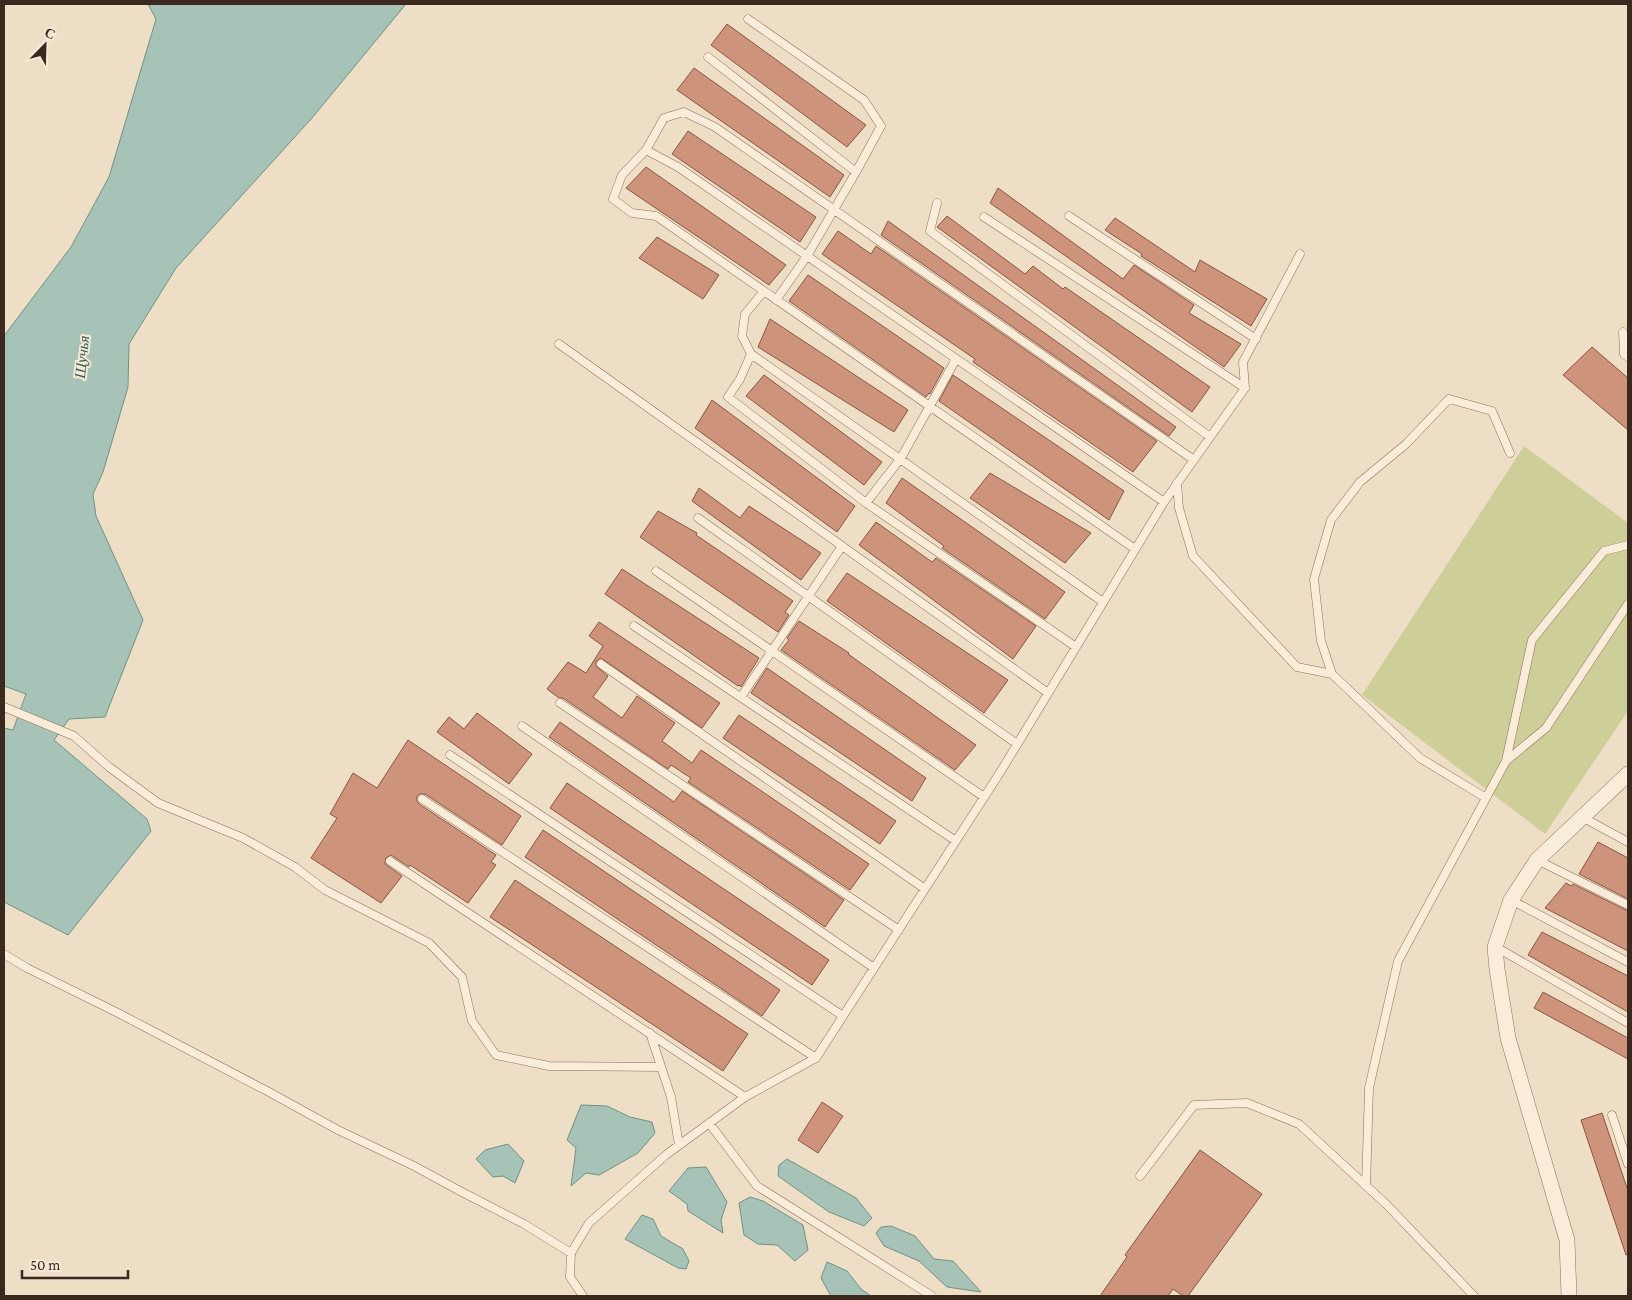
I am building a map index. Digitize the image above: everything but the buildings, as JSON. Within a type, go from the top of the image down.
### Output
[{"type":"street","points":[[1568,1296],[1567,1240],[1508,1038],[1497,969],[1496,946],[1510,900],[1537,860],[1627,777]]},
{"type":"lane","points":[[748,19],[864,100],[880,126],[856,172],[807,256],[776,300]]},
{"type":"lane","points":[[708,57],[856,172]]},
{"type":"lane","points":[[1135,549],[656,216],[632,213],[613,199],[622,175],[646,150],[664,118],[684,112],[715,127],[1194,460]]},
{"type":"lane","points":[[646,150],[678,167],[1164,502]]},
{"type":"lane","points":[[937,203],[930,231],[1210,437]]},
{"type":"lane","points":[[1069,216],[1256,338]]},
{"type":"lane","points":[[984,217],[1245,388]]},
{"type":"lane","points":[[583,1296],[570,1277],[571,1253],[589,1223],[679,1145],[745,1096],[816,1058],[984,797],[1164,502],[1245,388],[1243,362],[1300,254]]},
{"type":"lane","points":[[764,291],[745,314],[742,336],[752,354],[1103,602]]},
{"type":"lane","points":[[1623,332],[1624,354],[1628,357]]},
{"type":"lane","points":[[559,344],[1048,693]]},
{"type":"lane","points":[[752,354],[740,379],[728,397],[866,503],[1076,647]]},
{"type":"lane","points":[[866,503],[900,458],[956,359]]},
{"type":"lane","points":[[1486,798],[1420,758],[1332,674],[1321,641],[1314,579],[1331,520],[1360,482],[1406,444],[1449,398],[1492,411],[1510,453]]},
{"type":"lane","points":[[1178,483],[1179,508],[1193,556],[1297,667],[1332,674]]},
{"type":"lane","points":[[698,518],[1017,744]]},
{"type":"lane","points":[[1366,1186],[1369,1088],[1398,961],[1506,761],[1532,640],[1604,551],[1628,545]]},
{"type":"lane","points":[[741,697],[842,546]]},
{"type":"lane","points":[[656,571],[984,797]]},
{"type":"lane","points":[[1506,761],[1546,728],[1628,604]]},
{"type":"lane","points":[[634,626],[956,841]]},
{"type":"lane","points":[[601,664],[925,889]]},
{"type":"lane","points":[[560,703],[899,930]]},
{"type":"lane","points":[[7,708],[74,736],[109,766],[158,803],[243,838],[295,867],[325,890],[429,944],[462,977],[472,1021],[496,1055],[549,1066],[660,1067]]},
{"type":"lane","points":[[522,726],[874,968]]},
{"type":"lane","points":[[450,755],[843,1016]]},
{"type":"lane","points":[[422,799],[816,1058]]},
{"type":"lane","points":[[1582,817],[1628,842]]},
{"type":"lane","points":[[1537,860],[1628,905]]},
{"type":"lane","points":[[390,861],[745,1096]]},
{"type":"lane","points":[[1510,900],[1628,962]]},
{"type":"lane","points":[[1496,946],[1628,1023]]},
{"type":"lane","points":[[4,954],[27,968],[269,1092],[338,1130],[414,1166],[460,1192],[524,1224],[571,1253]]},
{"type":"lane","points":[[650,1033],[671,1097],[679,1145]]},
{"type":"lane","points":[[1140,1176],[1194,1105],[1247,1103],[1299,1124],[1387,1205],[1474,1296]]},
{"type":"lane","points":[[1612,1115],[1628,1164]]},
{"type":"lane","points":[[709,1123],[757,1186],[932,1296]]},
{"type":"green space","points":[[1524,446],[1628,523],[1628,711],[1545,834],[1362,695]]},
{"type":"water","name":"Щучья","points":[[148,4],[406,4],[312,118],[176,268],[129,344],[128,387],[103,472],[93,494],[96,516],[143,620],[105,717],[69,719],[54,740],[147,819],[151,831],[68,935],[4,902],[4,728],[13,730],[26,694],[4,686],[4,336],[71,247],[109,177],[156,19]]},
{"type":"water","points":[[581,1105],[607,1106],[630,1117],[652,1122],[655,1133],[638,1153],[599,1175],[586,1173],[571,1186],[576,1148],[567,1140]]},
{"type":"water","points":[[508,1144],[524,1161],[515,1183],[503,1176],[493,1177],[476,1159],[485,1150]]},
{"type":"water","points":[[787,1159],[856,1198],[872,1218],[864,1226],[829,1212],[778,1176],[779,1165]]},
{"type":"water","points":[[706,1167],[727,1202],[721,1220],[723,1233],[688,1211],[687,1204],[669,1191],[688,1168]]},
{"type":"water","points":[[750,1197],[763,1201],[803,1225],[808,1250],[795,1261],[777,1245],[758,1244],[744,1235],[739,1203]]},
{"type":"water","points":[[642,1215],[653,1219],[661,1236],[683,1249],[689,1261],[686,1269],[678,1268],[625,1239]]},
{"type":"water","points":[[891,1226],[915,1236],[934,1259],[953,1261],[981,1292],[947,1287],[919,1261],[884,1246],[876,1233],[881,1227]]},
{"type":"water","points":[[827,1262],[847,1271],[861,1289],[871,1296],[831,1296],[821,1278]]}]
